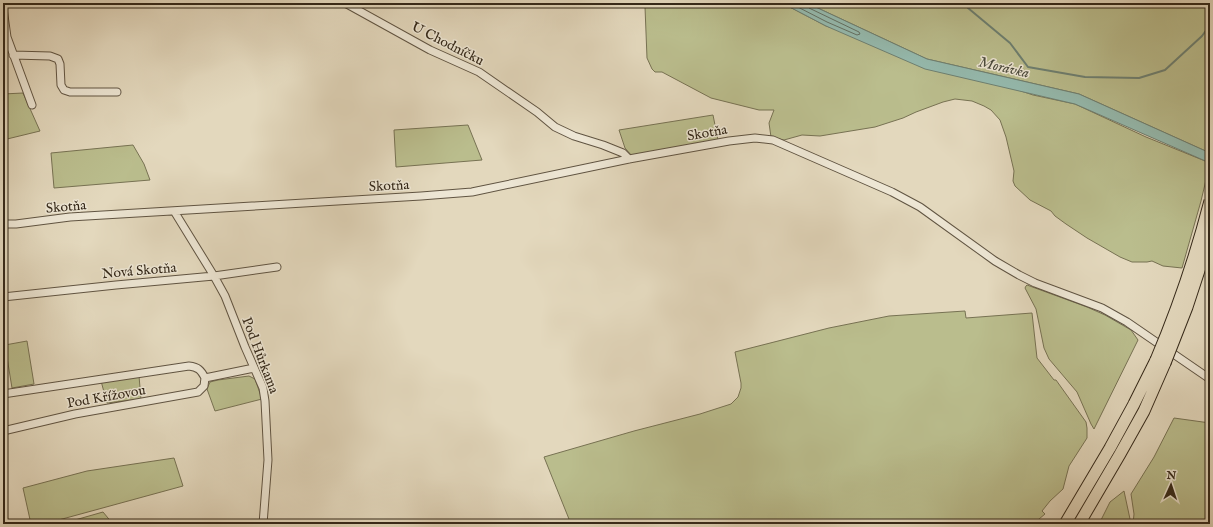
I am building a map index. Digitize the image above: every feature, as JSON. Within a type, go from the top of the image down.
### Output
[{"type":"highway","points":[[1079,524],[1144,411],[1196,250],[1210,201]]},
{"type":"highway","points":[[1065,524],[1160,362],[1187,307],[1210,237]]},
{"type":"street","name":"U Chodníčku","points":[[345,3],[430,50],[479,72],[537,112],[555,127],[574,136],[623,153],[629,159]]},
{"type":"street","points":[[3,8],[7,37],[32,105]]},
{"type":"street","points":[[13,55],[50,56],[58,58],[60,64],[61,85],[64,90],[70,92],[117,92]]},
{"type":"street","name":"Skotňa","points":[[3,224],[16,224],[70,217],[472,192],[629,159],[729,141],[755,138],[773,140],[892,192],[920,207],[995,261],[1035,283],[1102,308],[1153,339],[1210,379]]},
{"type":"street","name":"Pod Hůrkama","points":[[174,211],[225,296],[263,388],[266,401],[268,460],[263,524]]},
{"type":"street","name":"Nová Skotňa","points":[[3,297],[214,276],[278,267]]},
{"type":"street","name":"Pod Křížovou","points":[[3,394],[189,366],[197,367],[205,378],[204,386],[198,392],[75,414],[3,431]]},
{"type":"street","points":[[205,378],[254,368]]},
{"type":"green space","points":[[646,3],[782,3],[826,26],[1033,95],[1075,104],[1146,137],[1210,163],[1182,268],[1163,266],[1152,261],[1132,262],[1120,257],[1066,224],[1051,211],[1030,200],[1015,186],[1013,181],[1014,171],[1006,137],[1000,120],[991,110],[972,101],[955,99],[943,102],[903,118],[875,127],[820,136],[802,135],[784,140],[771,137],[769,123],[774,110],[759,110],[711,98],[662,72],[655,72],[652,69],[647,58]]},
{"type":"green space","points":[[807,3],[1210,3],[1210,153],[1079,94],[927,59]]},
{"type":"green space","points":[[23,93],[40,131],[3,140],[3,94]]},
{"type":"green space","points":[[713,115],[718,140],[632,156],[625,148],[619,130]]},
{"type":"green space","points":[[468,125],[482,160],[396,167],[394,130]]},
{"type":"green space","points":[[133,145],[144,164],[150,180],[54,188],[51,153]]},
{"type":"green space","points":[[1027,285],[1105,315],[1131,330],[1138,340],[1094,429],[1077,392],[1049,359],[1044,348],[1036,309],[1025,288]]},
{"type":"green space","points":[[965,311],[966,318],[1032,313],[1037,358],[1054,380],[1056,380],[1086,422],[1087,438],[1069,466],[1063,489],[1042,511],[1045,514],[1033,524],[571,524],[544,457],[731,404],[738,397],[741,388],[735,352],[829,328],[889,316]]},
{"type":"green space","points":[[27,341],[34,384],[12,388],[5,345]]},
{"type":"green space","points":[[139,376],[141,399],[107,403],[101,381]]},
{"type":"green space","points":[[249,376],[255,379],[262,399],[215,411],[207,389],[210,382]]},
{"type":"green space","points":[[1174,418],[1210,423],[1210,524],[1133,524],[1134,514],[1131,494],[1154,457]]},
{"type":"green space","points":[[174,458],[183,486],[44,524],[31,524],[23,488],[87,471]]},
{"type":"green space","points":[[1124,491],[1130,524],[1099,524],[1110,502]]},
{"type":"green space","points":[[103,512],[113,524],[61,524]]},
{"type":"water","points":[[782,3],[807,3],[927,59],[1079,94],[1210,153],[1210,163],[1075,104],[925,69],[826,26]]},
{"type":"waterway","name":"Morávka","points":[[965,3],[968,8],[1010,43],[1028,67],[1085,77],[1139,78],[1165,70],[1202,36],[1210,25]]}]
